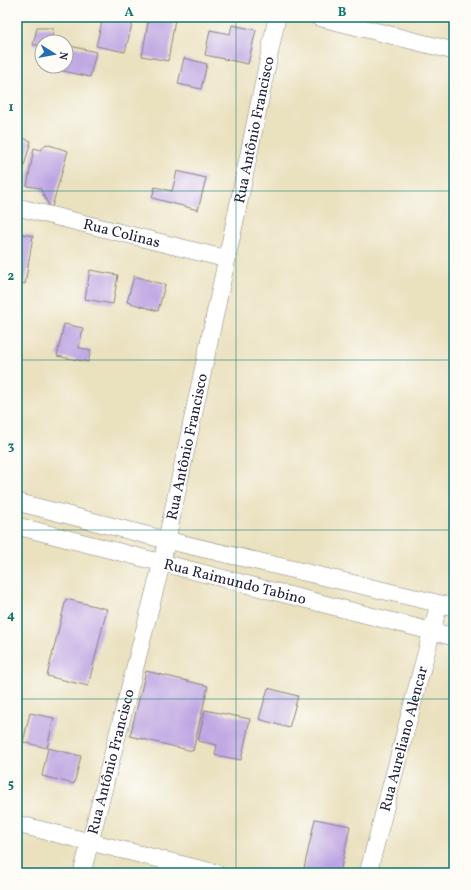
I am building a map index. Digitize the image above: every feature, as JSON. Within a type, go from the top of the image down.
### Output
[{"type":"street","name":"Rua Antônio Francisco","points":[[82,873],[162,562],[277,17]]},
{"type":"street","points":[[318,17],[454,51]]},
{"type":"street","name":"Rua Colinas","points":[[17,207],[227,259]]},
{"type":"street","name":"Rua Raimundo Tabino","points":[[17,502],[166,540],[447,606]]},
{"type":"street","name":"Rua Raimundo Tabino","points":[[17,526],[454,637]]},
{"type":"street","name":"Rua Aureliano Alencar","points":[[368,873],[433,631],[447,606]]},
{"type":"street","points":[[17,824],[216,873]]},
{"type":"building","points":[[103,17],[134,17],[125,52],[96,46]]},
{"type":"building","points":[[149,17],[175,19],[168,61],[142,56]]},
{"type":"building","points":[[232,25],[256,30],[248,64],[205,55],[210,30],[230,34]]},
{"type":"building","points":[[37,28],[53,28],[53,34],[36,34]]},
{"type":"building","points":[[74,47],[96,52],[90,77],[74,73]]},
{"type":"building","points":[[184,58],[207,64],[201,89],[178,84]]},
{"type":"building","points":[[17,136],[31,141],[17,191]]},
{"type":"building","points":[[46,144],[68,151],[51,210],[40,188],[27,186],[34,148],[41,150]]},
{"type":"building","points":[[177,171],[206,178],[198,210],[152,198],[155,187],[172,191]]},
{"type":"building","points":[[17,233],[33,236],[25,284],[17,282]]},
{"type":"building","points":[[90,270],[118,275],[113,304],[85,299]]},
{"type":"building","points":[[134,276],[165,285],[158,311],[127,302]]},
{"type":"building","points":[[64,324],[83,328],[79,348],[91,350],[88,362],[57,356]]},
{"type":"building","points":[[66,599],[107,609],[88,686],[47,676]]},
{"type":"building","points":[[146,671],[208,686],[193,751],[130,736]]},
{"type":"building","points":[[268,688],[298,696],[289,728],[259,719]]},
{"type":"building","points":[[205,710],[250,719],[241,760],[215,755],[217,745],[198,741]]},
{"type":"building","points":[[30,713],[54,718],[47,748],[23,742]]},
{"type":"building","points":[[48,748],[81,756],[74,784],[42,776]]},
{"type":"building","points":[[315,819],[350,826],[340,873],[303,873]]}]
